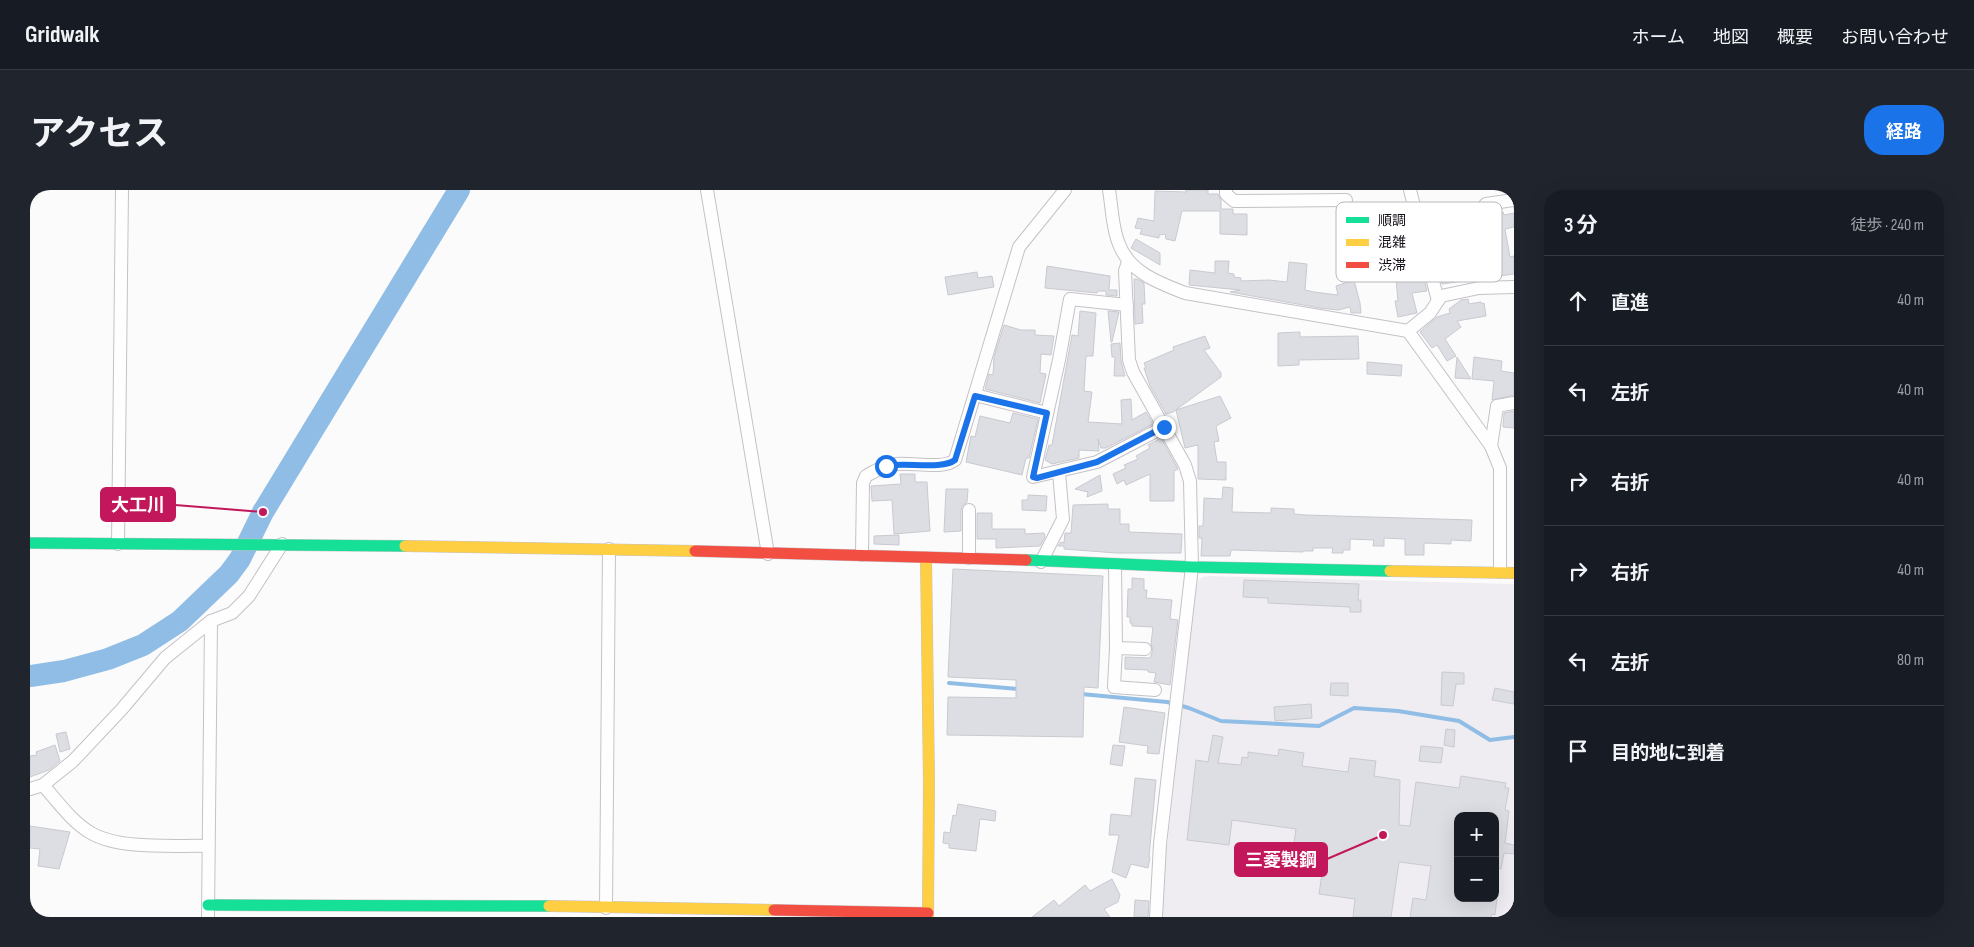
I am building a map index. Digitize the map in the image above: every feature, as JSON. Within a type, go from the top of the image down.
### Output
[{"type":"street","points":[[118,544],[122,190]]},
{"type":"street","points":[[707,190],[768,554]]},
{"type":"street","points":[[862,555],[863,483],[866,476],[886,466],[897,464],[951,463],[958,454],[1019,247],[1065,190]]},
{"type":"street","points":[[1109,190],[1118,244],[1128,262],[1154,281],[1185,294],[1408,331],[1491,446],[1500,468],[1500,572]]},
{"type":"street","points":[[1226,190],[1226,194],[1234,201],[1346,200]]},
{"type":"street","points":[[1500,202],[1514,200]]},
{"type":"street","points":[[1128,262],[1125,271],[1129,360],[1133,372],[1185,466],[1190,481],[1192,568],[1160,844],[1156,917]]},
{"type":"street","points":[[1433,282],[1438,301]]},
{"type":"street","points":[[1408,331],[1430,313],[1441,296],[1479,288],[1514,287]]},
{"type":"street","points":[[1126,305],[1070,299],[1059,360],[1033,477],[1097,462],[1164,427]]},
{"type":"street","points":[[975,396],[1047,413]]},
{"type":"street","points":[[1491,446],[1497,406],[1514,402]]},
{"type":"street","points":[[1041,562],[1063,518],[1059,472]]},
{"type":"street","points":[[969,510],[969,558]]},
{"type":"street","points":[[30,543],[282,544],[862,555],[1192,568],[1514,573]]},
{"type":"street","points":[[30,789],[43,785],[55,777],[91,744],[165,658],[211,621],[232,613],[249,596],[282,544]]},
{"type":"street","points":[[606,908],[609,550]]},
{"type":"street","points":[[211,621],[208,911],[532,906],[928,915],[929,783],[926,557]]},
{"type":"street","points":[[1115,565],[1116,648],[1114,688],[1155,690]]},
{"type":"street","points":[[1116,648],[1145,649]]},
{"type":"street","points":[[43,785],[73,820],[91,834],[111,842],[208,846]]},
{"type":"street","points":[[523,917],[532,906]]},
{"type":"shaded area","points":[[1210,576],[1514,584],[1514,917],[1161,917],[1164,873],[1198,581],[1202,577]]},
{"type":"building","points":[[1186,190],[1208,190],[1208,194],[1218,194],[1221,200],[1221,209],[1233,209],[1233,214],[1247,214],[1247,235],[1220,234],[1220,211],[1182,211],[1175,241],[1166,239],[1165,234],[1159,235],[1159,238],[1140,234],[1142,229],[1135,228],[1138,218],[1154,221],[1155,191],[1186,192]]},
{"type":"building","points":[[1502,212],[1504,215],[1514,213],[1514,227],[1505,229],[1510,257],[1514,256],[1514,274],[1502,276]]},
{"type":"building","points":[[1136,239],[1160,253],[1160,265],[1131,248]]},
{"type":"building","points":[[1215,261],[1229,261],[1228,273],[1234,274],[1234,277],[1241,278],[1241,281],[1269,280],[1287,282],[1289,262],[1307,264],[1305,290],[1338,295],[1336,286],[1355,282],[1361,313],[1351,313],[1350,307],[1338,310],[1320,308],[1230,292],[1240,290],[1189,285],[1190,270],[1215,273]]},
{"type":"building","points":[[1047,266],[1110,276],[1109,290],[1117,290],[1117,296],[1106,295],[1106,291],[1098,291],[1097,293],[1045,288]]},
{"type":"building","points":[[977,272],[978,278],[992,276],[994,287],[948,295],[945,277]]},
{"type":"building","points":[[1134,279],[1144,283],[1145,304],[1142,304],[1143,323],[1135,324]]},
{"type":"building","points":[[1396,282],[1425,282],[1427,291],[1412,293],[1417,313],[1398,317],[1395,301],[1398,301]]},
{"type":"building","points":[[1468,299],[1469,304],[1484,303],[1486,316],[1457,321],[1461,327],[1445,339],[1456,356],[1447,361],[1437,345],[1432,348],[1420,332],[1437,317],[1450,313],[1449,309],[1461,300]]},
{"type":"building","points":[[1080,311],[1096,313],[1093,356],[1086,356],[1084,391],[1092,392],[1088,422],[1122,424],[1121,400],[1131,399],[1132,420],[1146,412],[1153,424],[1106,448],[1101,448],[1098,439],[1099,451],[1079,450],[1079,458],[1052,464],[1045,460],[1049,445],[1052,445],[1072,335],[1078,336]]},
{"type":"building","points":[[1108,311],[1119,312],[1112,342],[1111,342]]},
{"type":"building","points":[[1004,325],[1021,330],[1035,330],[1035,335],[1054,336],[1051,355],[1041,354],[1040,373],[1046,374],[1040,403],[985,389],[989,374],[993,375],[994,357]]},
{"type":"building","points":[[1300,332],[1300,337],[1358,336],[1359,359],[1299,360],[1299,365],[1278,366],[1278,333]]},
{"type":"building","points":[[1205,336],[1210,348],[1204,350],[1221,373],[1221,377],[1173,412],[1166,414],[1150,386],[1144,363],[1174,350],[1173,347]]},
{"type":"building","points":[[1120,343],[1121,361],[1125,376],[1114,376],[1115,357],[1112,357],[1111,344]]},
{"type":"building","points":[[1457,357],[1471,379],[1455,378]]},
{"type":"building","points":[[1474,357],[1502,361],[1501,371],[1514,373],[1514,395],[1492,400],[1494,381],[1472,379]]},
{"type":"building","points":[[1367,362],[1402,365],[1401,376],[1367,374]]},
{"type":"building","points":[[1220,396],[1231,418],[1216,426],[1219,441],[1214,442],[1217,462],[1226,462],[1226,480],[1198,479],[1198,445],[1185,448],[1176,410]]},
{"type":"building","points":[[1514,411],[1514,428],[1503,427],[1504,413]]},
{"type":"building","points":[[1013,413],[1038,419],[1029,458],[1026,458],[1022,475],[966,462],[971,436],[975,437],[980,416],[1010,423]]},
{"type":"building","points":[[1161,438],[1178,469],[1174,471],[1174,501],[1150,501],[1150,474],[1126,485],[1124,480],[1117,484],[1113,474],[1126,468],[1124,465],[1138,459],[1136,456],[1150,448],[1148,445]]},
{"type":"building","points":[[900,474],[915,474],[915,482],[927,482],[930,531],[894,534],[892,500],[872,501],[871,486],[901,484]]},
{"type":"building","points":[[1100,475],[1102,491],[1087,497],[1088,492],[1075,489]]},
{"type":"building","points":[[1223,487],[1233,488],[1232,512],[1271,513],[1271,508],[1294,509],[1294,514],[1305,515],[1472,520],[1471,541],[1451,540],[1451,544],[1424,543],[1424,555],[1405,555],[1405,539],[1384,538],[1384,546],[1373,546],[1374,540],[1350,539],[1350,550],[1343,550],[1343,553],[1332,553],[1333,548],[1313,548],[1313,551],[1303,552],[1231,550],[1230,556],[1201,556],[1202,538],[1199,538],[1199,526],[1203,526],[1204,498],[1222,499]]},
{"type":"building","points":[[946,489],[968,489],[967,502],[962,506],[961,510],[961,531],[944,532]]},
{"type":"building","points":[[1028,495],[1047,496],[1046,511],[1022,510],[1022,500],[1028,500]]},
{"type":"building","points":[[1108,504],[1108,509],[1120,509],[1120,524],[1129,524],[1129,532],[1182,534],[1181,553],[1116,553],[1064,549],[1064,546],[1058,546],[1061,542],[1064,543],[1065,533],[1071,533],[1073,505]]},
{"type":"building","points":[[977,513],[992,513],[992,529],[1025,529],[1025,534],[1044,533],[1045,537],[1040,546],[996,548],[996,539],[977,539]]},
{"type":"building","points":[[899,535],[899,545],[874,544],[874,536]]},
{"type":"building","points":[[953,569],[1103,576],[1098,688],[1084,687],[1083,737],[947,735],[948,697],[1016,698],[1016,680],[948,677]]},
{"type":"building","points":[[1132,578],[1144,579],[1144,590],[1147,590],[1146,598],[1172,600],[1170,619],[1178,620],[1170,685],[1154,682],[1156,673],[1148,672],[1148,670],[1125,669],[1125,657],[1150,658],[1153,650],[1151,644],[1153,627],[1132,626],[1130,617],[1127,617],[1128,589],[1132,589]]},
{"type":"building","points":[[1244,580],[1359,584],[1358,600],[1361,600],[1361,612],[1350,612],[1350,607],[1268,603],[1268,598],[1243,597]]},
{"type":"building","points":[[1442,672],[1464,673],[1464,684],[1456,684],[1453,706],[1441,705]]},
{"type":"building","points":[[1331,683],[1348,683],[1348,696],[1330,695]]},
{"type":"building","points":[[1495,688],[1514,692],[1514,704],[1492,700]]},
{"type":"building","points":[[1311,704],[1312,718],[1275,721],[1274,707]]},
{"type":"building","points":[[1124,707],[1165,713],[1159,754],[1147,753],[1148,746],[1119,742]]},
{"type":"building","points":[[1446,729],[1455,730],[1454,747],[1444,745]]},
{"type":"building","points":[[66,732],[70,749],[60,752],[56,734]]},
{"type":"building","points":[[1213,735],[1223,737],[1218,763],[1241,765],[1242,757],[1248,758],[1248,752],[1278,756],[1279,749],[1304,753],[1302,766],[1348,772],[1350,758],[1376,761],[1374,776],[1400,780],[1399,825],[1410,826],[1416,782],[1459,788],[1461,776],[1506,783],[1505,788],[1509,788],[1505,810],[1509,811],[1505,843],[1514,845],[1514,854],[1504,853],[1501,869],[1499,869],[1499,812],[1454,812],[1454,902],[1497,902],[1495,915],[1492,914],[1491,917],[1410,917],[1413,898],[1426,900],[1431,866],[1399,862],[1391,917],[1353,917],[1355,899],[1319,894],[1323,867],[1291,863],[1296,829],[1232,820],[1229,845],[1187,840],[1196,760],[1208,762]]},
{"type":"building","points":[[55,745],[60,761],[49,770],[30,777],[30,756],[37,755],[36,752]]},
{"type":"building","points":[[1113,745],[1125,746],[1122,766],[1110,764]]},
{"type":"building","points":[[1421,746],[1443,748],[1441,763],[1419,761]]},
{"type":"building","points":[[1135,778],[1156,780],[1150,857],[1148,868],[1131,864],[1126,878],[1112,872],[1119,835],[1109,835],[1111,814],[1131,816]]},
{"type":"building","points":[[958,804],[996,811],[995,821],[980,819],[976,851],[949,848],[949,844],[943,843],[944,832],[950,833],[953,815],[956,816]]},
{"type":"building","points":[[30,826],[70,832],[59,869],[38,866],[40,849],[30,848]]},
{"type":"building","points":[[1112,879],[1120,895],[1118,902],[1104,909],[1110,917],[1032,917],[1054,900],[1059,906],[1085,885],[1090,891]]},
{"type":"building","points":[[1135,900],[1149,901],[1148,917],[1134,917]]},
{"type":"waterway","points":[[30,676],[64,671],[108,659],[143,645],[180,621],[229,574],[240,559],[263,512],[459,190]]},
{"type":"waterway","points":[[949,683],[1019,689]]},
{"type":"waterway","points":[[1081,694],[1167,702],[1189,708],[1221,721],[1319,726],[1354,708],[1398,711],[1459,721],[1490,740],[1514,737]]},
{"type":"traffic: fast","points":[[30,543],[405,546]]},
{"type":"traffic: fast","points":[[1026,560],[1192,567],[1390,571]]},
{"type":"traffic: fast","points":[[208,905],[549,906]]},
{"type":"traffic: slow","points":[[405,546],[695,551]]},
{"type":"traffic: slow","points":[[926,557],[929,783],[928,917]]},
{"type":"traffic: slow","points":[[1390,571],[1514,573]]},
{"type":"traffic: slow","points":[[549,906],[774,910]]},
{"type":"traffic: jam","points":[[695,551],[1026,560]]},
{"type":"traffic: jam","points":[[774,910],[928,913]]},
{"type":"place","name":"大工川","points":[[263,512]]},
{"type":"place","name":"三菱製鋼","points":[[1383,835]]},
{"type":"route","points":[[886,466],[897,464],[945,464],[955,460],[975,396],[1047,413],[1033,477],[1037,478],[1097,462],[1164,427]]}]
